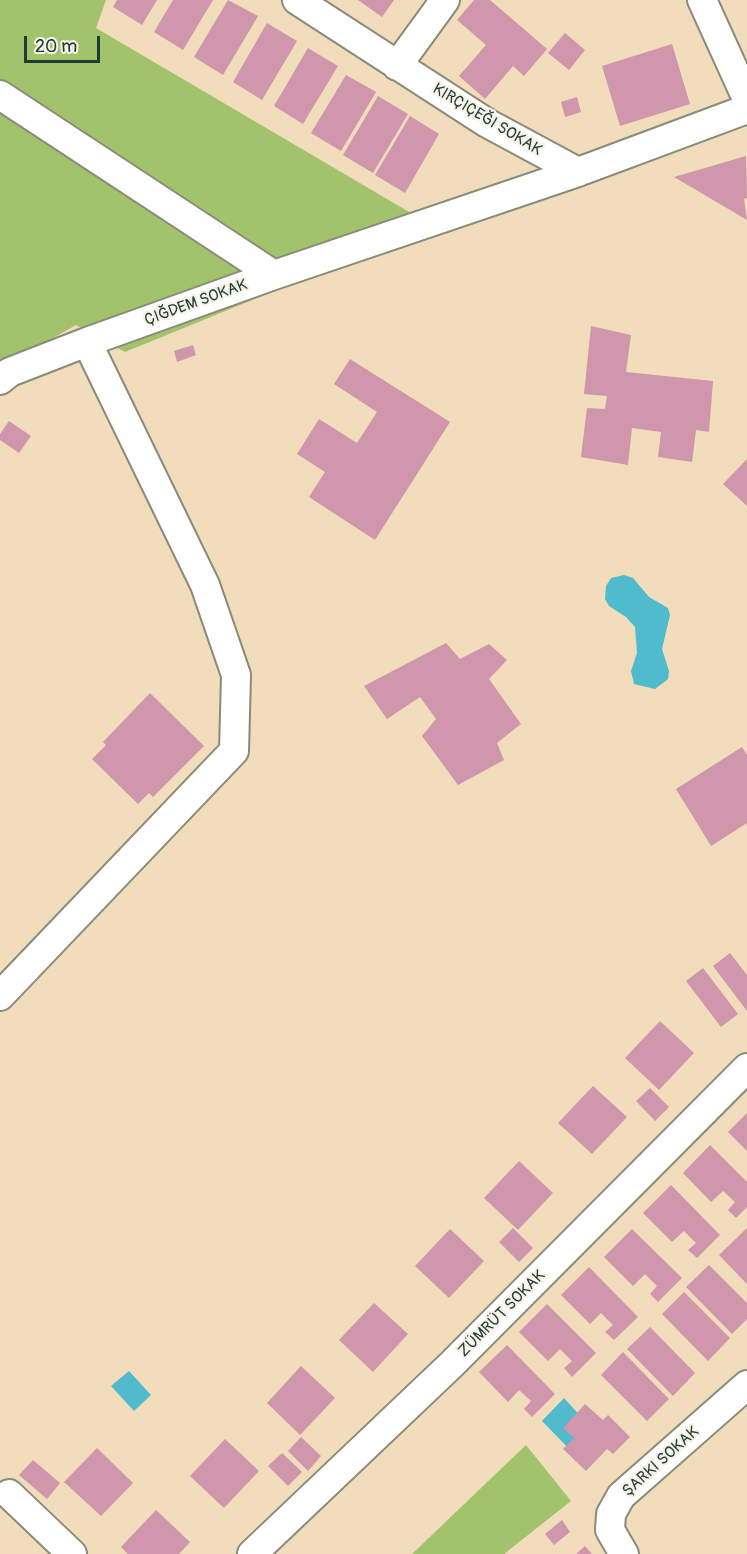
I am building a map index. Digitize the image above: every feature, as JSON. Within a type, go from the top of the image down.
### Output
[{"type":"street","points":[[297,0],[487,123],[578,172]]},
{"type":"street","points":[[397,66],[445,0]]},
{"type":"street","points":[[702,0],[747,99]]},
{"type":"street","points":[[0,95],[274,275]]},
{"type":"street","points":[[0,380],[10,372],[87,342],[274,275],[578,172],[747,109]]},
{"type":"street","points":[[0,996],[234,751],[236,675],[206,585],[87,342]]},
{"type":"street","name":"ZÜMRÜT SOKAK","points":[[252,1554],[452,1364],[747,1068]]},
{"type":"street","points":[[624,1554],[610,1530],[611,1514],[621,1496],[747,1385]]},
{"type":"street","points":[[9,1494],[72,1554]]},
{"type":"green space","points":[[0,0],[106,0],[96,28],[433,226],[125,352],[76,325],[0,368]]},
{"type":"green space","points":[[526,1445],[571,1501],[504,1554],[412,1554]]},
{"type":"water","points":[[624,575],[633,578],[649,597],[668,608],[670,615],[662,649],[669,671],[668,679],[655,689],[634,684],[631,671],[637,653],[635,627],[626,617],[609,606],[605,599],[606,586],[611,578]]},
{"type":"water","points":[[129,1371],[151,1395],[134,1411],[111,1386]]},
{"type":"water","points":[[564,1398],[584,1420],[588,1451],[579,1459],[542,1421]]},
{"type":"building","points":[[117,0],[157,0],[142,25],[113,7]]},
{"type":"building","points":[[173,0],[213,0],[183,50],[154,32]]},
{"type":"building","points":[[228,0],[258,16],[223,75],[194,57]]},
{"type":"building","points":[[358,0],[394,0],[382,17]]},
{"type":"building","points":[[474,0],[490,0],[547,49],[524,76],[513,66],[485,99],[459,76],[486,45],[457,20]]},
{"type":"building","points":[[267,23],[297,41],[262,100],[233,82]]},
{"type":"building","points":[[565,33],[585,50],[569,70],[548,53]]},
{"type":"building","points":[[672,44],[690,104],[620,126],[602,66]]},
{"type":"building","points":[[308,48],[338,66],[303,124],[274,106]]},
{"type":"building","points":[[346,75],[376,92],[341,151],[311,133]]},
{"type":"building","points":[[378,96],[408,114],[373,173],[343,155]]},
{"type":"building","points":[[577,97],[581,112],[565,117],[561,102]]},
{"type":"building","points":[[410,116],[439,134],[405,193],[375,175]]},
{"type":"building","points":[[746,156],[747,198],[744,199],[747,220],[674,177]]},
{"type":"building","points":[[591,326],[631,335],[626,372],[713,381],[709,432],[696,430],[692,462],[658,457],[661,432],[632,428],[628,465],[581,457],[587,408],[605,409],[607,396],[584,394]]},
{"type":"building","points":[[193,345],[196,355],[177,362],[174,351]]},
{"type":"building","points":[[350,359],[450,422],[375,540],[309,497],[325,472],[297,454],[319,419],[357,443],[377,412],[334,384]]},
{"type":"building","points":[[9,421],[31,436],[19,453],[0,440],[0,434]]},
{"type":"building","points":[[747,459],[747,506],[723,484]]},
{"type":"building","points":[[446,643],[460,659],[489,644],[507,660],[489,679],[521,724],[497,743],[504,760],[458,785],[422,736],[436,719],[420,697],[387,719],[364,686]]},
{"type":"building","points":[[150,693],[204,746],[153,797],[149,793],[138,804],[92,759],[106,745],[103,742]]},
{"type":"building","points":[[742,747],[747,755],[747,823],[711,846],[676,789]]},
{"type":"building","points":[[730,953],[747,975],[747,1011],[713,966]]},
{"type":"building","points":[[703,968],[738,1014],[721,1027],[686,981]]},
{"type":"building","points":[[660,1021],[694,1053],[659,1090],[625,1058]]},
{"type":"building","points":[[593,1086],[627,1117],[592,1154],[558,1123]]},
{"type":"building","points":[[650,1088],[669,1107],[655,1121],[636,1101]]},
{"type":"building","points":[[747,1113],[747,1151],[728,1132]]},
{"type":"building","points":[[710,1145],[747,1182],[747,1207],[736,1218],[728,1210],[735,1202],[723,1191],[711,1202],[683,1173]]},
{"type":"building","points":[[519,1161],[553,1193],[518,1230],[484,1198]]},
{"type":"building","points":[[671,1185],[720,1235],[697,1258],[688,1250],[696,1243],[684,1231],[672,1242],[643,1213]]},
{"type":"building","points":[[513,1228],[533,1248],[519,1262],[499,1242]]},
{"type":"building","points":[[747,1228],[747,1284],[719,1255]]},
{"type":"building","points":[[450,1229],[484,1261],[449,1298],[415,1266]]},
{"type":"building","points":[[632,1229],[682,1278],[658,1302],[650,1294],[657,1286],[645,1274],[633,1286],[604,1257]]},
{"type":"building","points":[[709,1265],[747,1303],[747,1319],[732,1334],[686,1287]]},
{"type":"building","points":[[589,1267],[638,1317],[614,1340],[605,1332],[613,1325],[601,1313],[590,1324],[561,1295]]},
{"type":"building","points":[[684,1292],[730,1338],[708,1361],[662,1314]]},
{"type":"building","points":[[374,1303],[408,1334],[373,1372],[339,1340]]},
{"type":"building","points":[[547,1304],[596,1353],[572,1377],[564,1368],[572,1361],[560,1349],[548,1361],[519,1332]]},
{"type":"building","points":[[650,1327],[695,1373],[673,1396],[627,1349]]},
{"type":"building","points":[[507,1345],[555,1394],[532,1417],[524,1409],[531,1401],[519,1390],[508,1402],[479,1372]]},
{"type":"building","points":[[623,1352],[669,1399],[647,1421],[601,1375]]},
{"type":"building","points":[[301,1366],[335,1398],[300,1435],[267,1403]]},
{"type":"building","points":[[585,1404],[603,1420],[608,1415],[630,1437],[613,1454],[607,1449],[586,1471],[563,1449],[574,1438],[563,1428]]},
{"type":"building","points":[[301,1437],[321,1456],[308,1471],[288,1451]]},
{"type":"building","points":[[225,1439],[259,1471],[224,1508],[190,1476]]},
{"type":"building","points":[[97,1448],[133,1483],[101,1516],[64,1482]]},
{"type":"building","points":[[282,1453],[302,1472],[288,1486],[268,1466]]},
{"type":"building","points":[[33,1460],[60,1483],[47,1499],[19,1475]]},
{"type":"building","points":[[156,1510],[190,1542],[179,1554],[128,1554],[121,1547]]},
{"type":"building","points":[[562,1520],[570,1532],[554,1545],[545,1534]]},
{"type":"building","points":[[585,1546],[592,1554],[576,1554]]}]
